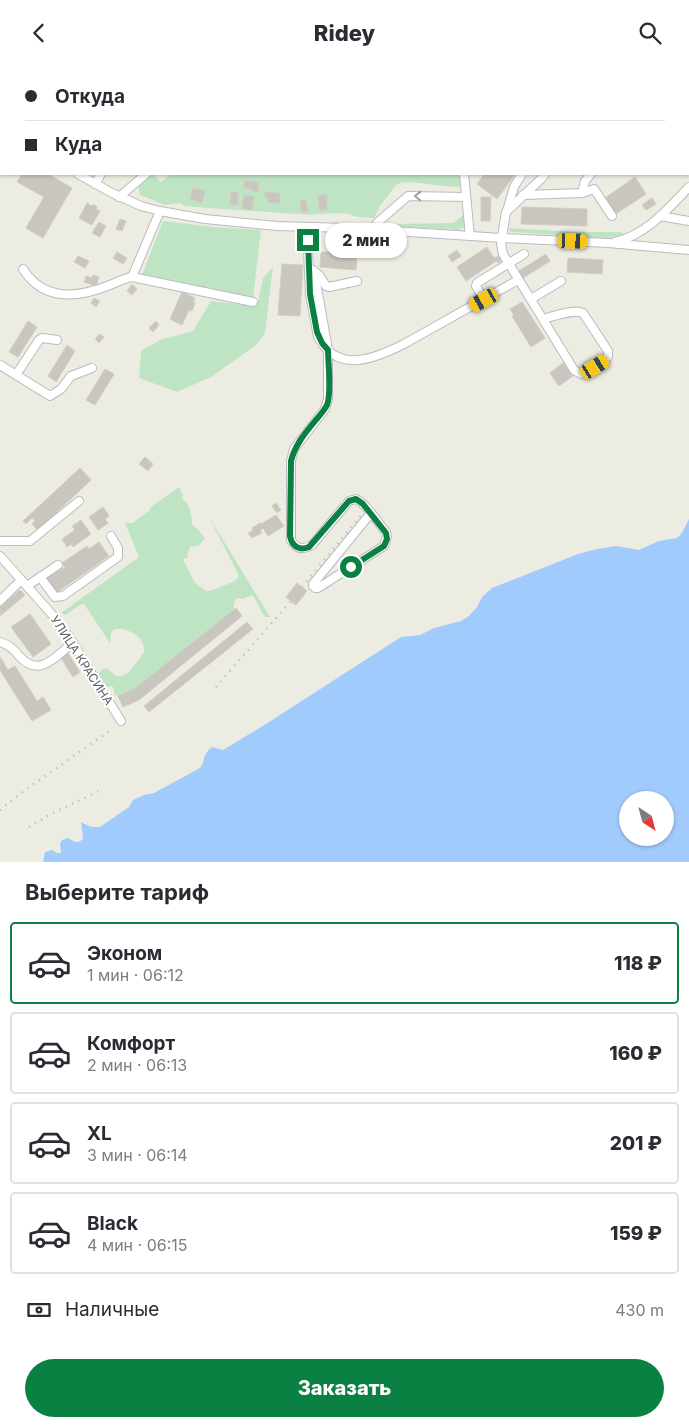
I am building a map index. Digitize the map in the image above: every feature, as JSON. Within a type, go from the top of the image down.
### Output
[{"type":"street","points":[[80,175],[141,206],[205,219],[307,227],[608,243],[689,250]]},
{"type":"street","points":[[95,183],[99,175]]},
{"type":"street","points":[[120,197],[145,175]]},
{"type":"street","points":[[464,175],[470,236]]},
{"type":"street","points":[[521,175],[514,187],[506,212],[502,238],[504,257],[531,299],[543,319],[577,373],[585,373],[608,357],[608,351],[583,313],[579,311],[543,319]]},
{"type":"street","points":[[506,212],[544,175]]},
{"type":"street","points":[[582,193],[585,181],[590,175]]},
{"type":"street","points":[[608,243],[636,235],[660,216],[689,187]]},
{"type":"street","points":[[523,195],[582,193],[594,189],[612,216]]},
{"type":"street","points":[[372,230],[378,222],[408,196],[466,197]]},
{"type":"street","points":[[132,277],[160,211]]},
{"type":"street","points":[[660,216],[689,221]]},
{"type":"street","points":[[307,227],[312,270],[328,350],[329,395],[327,405],[294,449],[291,461],[291,540],[295,547],[298,548],[306,548],[312,545],[352,499],[360,501],[371,513],[387,536],[384,546],[318,588],[315,588],[313,584],[371,513]]},
{"type":"street","points":[[484,300],[476,286],[477,283],[524,255]]},
{"type":"street","points":[[23,269],[29,278],[42,288],[61,295],[74,295],[99,289],[132,277],[253,302]]},
{"type":"street","points":[[312,270],[329,287],[358,281]]},
{"type":"street","points":[[328,350],[338,357],[347,360],[363,360],[375,357],[404,344],[518,279]]},
{"type":"street","points":[[531,299],[561,281]]},
{"type":"street","points":[[16,375],[39,340],[42,338],[57,340]]},
{"type":"street","points":[[1,369],[16,375],[50,396],[61,389],[71,376],[92,368]]},
{"type":"street","points":[[0,541],[30,541],[79,501]]},
{"type":"street","points":[[40,577],[55,597],[64,596],[118,557],[118,548],[111,536]]},
{"type":"street","name":"УЛИЦА КРАСИНА","points":[[0,556],[52,615],[73,643],[121,721]]},
{"type":"street","points":[[0,601],[24,583],[40,577],[58,565]]},
{"type":"street","points":[[0,642],[13,649],[25,662],[33,666],[50,661],[73,643]]},
{"type":"green space","points":[[152,175],[161,182],[170,175],[460,175],[462,186],[455,187],[410,182],[396,185],[380,206],[374,218],[371,218],[341,213],[311,215],[194,207],[184,206],[180,203],[165,205],[140,195],[138,186]]},
{"type":"green space","points":[[465,214],[466,224],[458,230],[393,226],[393,224],[453,223]]},
{"type":"green space","points":[[163,221],[261,230],[253,298],[142,275]]},
{"type":"green space","points":[[508,228],[577,232],[621,232],[625,235],[606,238],[511,232]]},
{"type":"green space","points":[[273,267],[265,333],[256,345],[211,377],[177,392],[139,378],[141,351],[160,340],[193,331],[211,301],[253,306],[258,302],[263,278]]},
{"type":"green space","points":[[179,487],[183,495],[182,498],[190,510],[192,525],[198,529],[205,539],[199,545],[190,547],[187,555],[188,558],[184,558],[195,583],[206,591],[210,591],[233,582],[238,578],[238,574],[209,517],[270,617],[265,617],[252,595],[243,599],[236,598],[234,610],[134,689],[118,696],[115,695],[113,687],[106,688],[103,685],[98,675],[104,668],[118,676],[128,673],[144,652],[142,642],[130,631],[114,629],[111,632],[110,643],[84,604],[65,615],[61,613],[139,557],[125,523],[133,523],[149,511],[152,506]]},
{"type":"water","points":[[689,519],[689,862],[43,862],[45,852],[52,850],[61,853],[60,844],[62,840],[68,838],[78,842],[83,839],[81,822],[91,827],[100,827],[129,807],[133,800],[154,793],[200,768],[206,753],[212,747],[223,750],[401,637],[420,635],[434,628],[461,621],[469,616],[477,607],[482,597],[492,588],[578,554],[616,546],[639,550],[659,541],[677,538],[682,533]]},
{"type":"building","points":[[21,175],[50,175],[72,188],[43,238],[26,228],[44,197],[17,182]]},
{"type":"building","points":[[483,175],[514,176],[497,199],[477,184]]},
{"type":"building","points":[[635,177],[646,194],[616,214],[605,198]]},
{"type":"building","points":[[245,181],[259,182],[258,192],[244,188]]},
{"type":"building","points":[[193,188],[205,191],[202,203],[190,199]]},
{"type":"building","points":[[231,192],[238,192],[237,205],[230,205]]},
{"type":"building","points":[[265,192],[280,193],[280,203],[268,203],[268,198],[265,198]]},
{"type":"building","points":[[244,195],[254,196],[252,210],[242,208]]},
{"type":"building","points":[[318,195],[327,195],[327,210],[319,210]]},
{"type":"building","points":[[481,197],[491,197],[490,221],[481,221]]},
{"type":"building","points":[[652,198],[656,204],[646,210],[642,205]]},
{"type":"building","points":[[306,200],[308,212],[301,212],[300,201]]},
{"type":"building","points":[[87,203],[92,206],[94,204],[97,207],[96,209],[100,211],[92,225],[79,218]]},
{"type":"building","points":[[522,207],[587,209],[587,226],[521,224]]},
{"type":"building","points":[[120,219],[126,221],[122,231],[116,229]]},
{"type":"building","points":[[99,222],[106,226],[100,237],[92,233]]},
{"type":"building","points":[[487,247],[494,258],[498,256],[501,261],[498,263],[496,261],[466,281],[457,267]]},
{"type":"building","points":[[457,250],[461,256],[452,262],[448,256]]},
{"type":"building","points":[[333,251],[357,254],[356,270],[320,267],[321,252]]},
{"type":"building","points":[[117,252],[127,258],[123,264],[113,258]]},
{"type":"building","points":[[546,254],[550,261],[523,278],[519,271]]},
{"type":"building","points":[[78,256],[89,261],[85,268],[74,262]]},
{"type":"building","points":[[568,258],[603,260],[602,274],[567,272]]},
{"type":"building","points":[[282,264],[303,265],[300,316],[278,315]]},
{"type":"building","points":[[93,275],[99,277],[96,286],[84,282],[86,276],[92,278]]},
{"type":"building","points":[[132,284],[137,289],[132,295],[127,291]]},
{"type":"building","points":[[182,292],[195,298],[193,302],[195,303],[192,311],[189,310],[182,325],[170,319]]},
{"type":"building","points":[[94,298],[100,301],[96,307],[91,303]]},
{"type":"building","points":[[522,302],[545,338],[531,347],[512,316],[514,315],[510,309]]},
{"type":"building","points":[[28,321],[37,327],[18,357],[9,352]]},
{"type":"building","points":[[156,321],[159,325],[153,332],[149,328]]},
{"type":"building","points":[[100,334],[104,337],[99,343],[95,339]]},
{"type":"building","points":[[67,345],[75,351],[56,382],[48,376]]},
{"type":"building","points":[[563,363],[573,376],[559,386],[550,373]]},
{"type":"building","points":[[105,369],[114,374],[95,405],[86,400]]},
{"type":"building","points":[[145,457],[153,464],[148,471],[139,464]]},
{"type":"building","points":[[80,468],[91,480],[39,531],[32,524],[35,521],[32,518],[26,524],[23,521]]},
{"type":"building","points":[[276,503],[281,510],[277,513],[272,506]]},
{"type":"building","points":[[103,507],[109,516],[105,519],[108,523],[98,530],[89,517]]},
{"type":"building","points":[[276,515],[284,526],[268,536],[263,528],[260,531],[262,533],[252,538],[248,533],[253,530],[252,528]]},
{"type":"building","points":[[81,520],[91,534],[73,547],[71,544],[67,547],[62,539],[75,530],[72,526]]},
{"type":"building","points":[[99,542],[109,556],[56,593],[46,579],[65,567],[62,563],[87,546],[89,549]]},
{"type":"building","points":[[297,583],[307,591],[296,605],[286,597]]},
{"type":"building","points":[[20,590],[25,595],[0,616],[0,607]]},
{"type":"building","points":[[236,608],[242,616],[139,700],[123,707],[118,696],[134,689]]},
{"type":"building","points":[[30,614],[51,644],[33,657],[11,627]]},
{"type":"building","points":[[247,622],[253,629],[149,712],[144,706]]},
{"type":"building","points":[[68,653],[80,672],[73,677],[61,658]]},
{"type":"building","points":[[0,657],[8,670],[15,666],[37,701],[43,697],[51,710],[32,721],[0,670]]},
{"type":"railway","points":[[302,587],[362,514]]},
{"type":"railway","points":[[216,687],[291,601]]},
{"type":"railway","points":[[0,810],[25,790],[111,730]]},
{"type":"railway","points":[[29,827],[51,814],[103,789]]},
{"type":"route","points":[[308,240],[310,294],[318,337],[328,350],[328,399],[325,409],[302,437],[292,456],[290,536],[295,547],[309,547],[349,501],[356,499],[360,501],[386,533],[387,539],[384,546],[351,567]]}]
